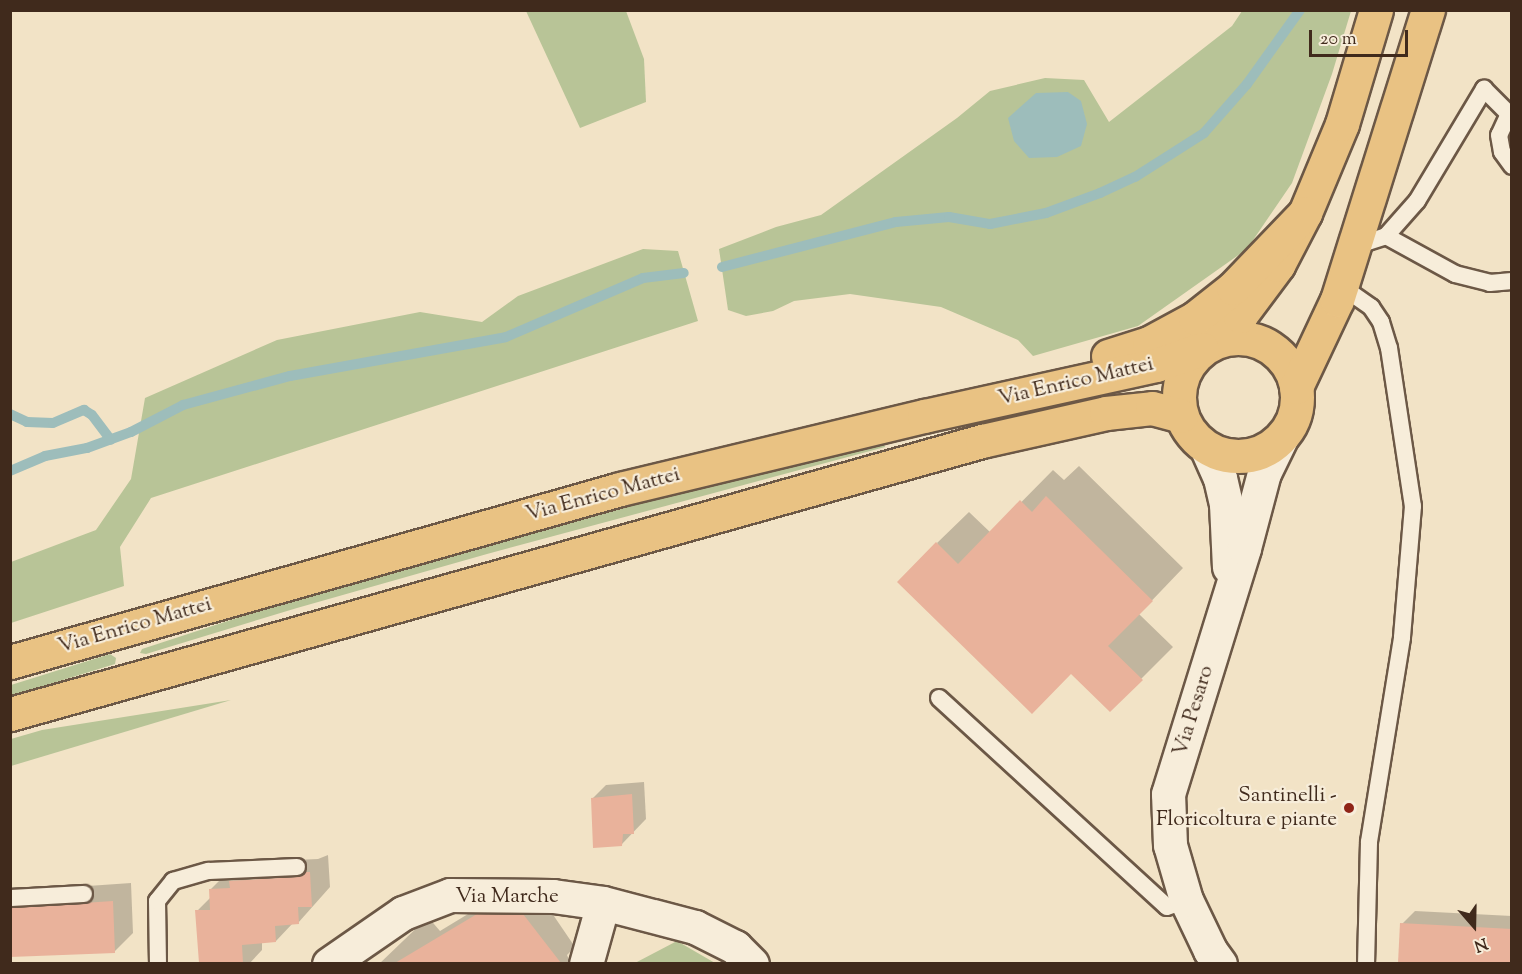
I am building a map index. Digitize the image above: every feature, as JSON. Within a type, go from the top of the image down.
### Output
[{"type":"main road","name":"Via Enrico Mattei","points":[[10,662],[620,489],[924,416],[1156,365],[1210,345],[1240,316],[1278,265],[1305,213],[1342,124],[1376,10]]},
{"type":"main road","points":[[1296,387],[1341,286],[1371,238],[1428,10]]},
{"type":"main road","points":[[924,416],[1149,343],[1195,318],[1233,288],[1305,213]]},
{"type":"main road","points":[[1239,338],[1259,341],[1277,352],[1290,368],[1296,387],[1297,406],[1291,423],[1281,438],[1265,450],[1245,456],[1226,456],[1207,449],[1186,429],[1180,416],[1177,398],[1180,379],[1210,345],[1239,338]]},
{"type":"main road","name":"Via Enrico Mattei","points":[[10,714],[982,441],[1106,412],[1152,408],[1180,416]]},
{"type":"street","name":"Via Pesaro","points":[[1220,963],[1210,950],[1186,900],[1170,845],[1168,794],[1231,593],[1264,473],[1281,438]]},
{"type":"street","name":"Via Pesaro","points":[[1207,449],[1220,478],[1226,504],[1231,593]]},
{"type":"street","name":"Via Marche","points":[[329,963],[403,913],[450,895],[553,896],[603,903],[695,927],[735,947],[752,963]]},
{"type":"street","points":[[586,963],[603,903]]},
{"type":"lane","points":[[1512,166],[1502,152],[1499,135],[1509,114],[1484,89],[1417,201],[1371,238],[1455,274],[1490,283],[1512,281]]},
{"type":"lane","points":[[1341,286],[1371,308],[1383,331],[1393,370],[1413,506],[1402,638],[1369,842],[1366,963]]},
{"type":"lane","points":[[939,698],[1167,907],[1186,900]]},
{"type":"lane","points":[[158,963],[157,901],[172,881],[209,871],[297,867]]},
{"type":"lane","points":[[10,898],[84,894]]},
{"type":"green space","points":[[526,11],[626,11],[644,59],[646,102],[580,128]]},
{"type":"green space","points":[[1242,11],[1351,11],[1332,74],[1292,183],[1247,249],[1138,326],[1033,356],[1018,340],[941,307],[850,294],[794,301],[773,311],[746,316],[728,310],[719,249],[776,227],[821,215],[957,118],[990,91],[1045,78],[1084,80],[1109,122],[1232,26]]},
{"type":"green space","points":[[643,249],[678,251],[698,321],[151,498],[120,547],[124,586],[11,623],[11,562],[96,530],[131,479],[145,398],[277,340],[420,312],[482,322],[518,296]]},
{"type":"green space","points":[[883,439],[885,447],[487,554],[146,654],[140,653],[142,649],[289,601],[483,545],[674,492]]},
{"type":"green space","points":[[110,654],[116,658],[115,664],[11,696],[11,685]]},
{"type":"green space","points":[[231,700],[11,766],[11,739],[42,730]]},
{"type":"green space","points":[[677,941],[715,963],[635,963]]},
{"type":"water","points":[[1068,92],[1081,101],[1087,124],[1081,146],[1057,157],[1029,158],[1014,141],[1008,118],[1036,93]]},
{"type":"building","points":[[1046,496],[1153,601],[1108,646],[1143,680],[1110,712],[1071,674],[1032,714],[897,582],[936,542],[958,564],[1020,500],[1032,512]]},
{"type":"building","points":[[632,794],[634,834],[623,834],[622,846],[593,848],[591,798]]},
{"type":"building","points":[[310,872],[312,907],[298,907],[299,924],[275,926],[276,942],[242,945],[243,963],[199,963],[195,910],[210,910],[209,889],[230,888],[229,881],[297,877]]},
{"type":"building","points":[[113,901],[115,953],[10,957],[10,908]]},
{"type":"building","points":[[477,914],[523,914],[561,963],[395,963]]},
{"type":"building","points":[[1400,923],[1512,929],[1512,963],[1398,963]]},
{"type":"waterway","points":[[722,267],[896,222],[949,217],[990,224],[1046,213],[1100,193],[1135,177],[1204,133],[1247,84],[1300,10]]},
{"type":"waterway","points":[[10,471],[45,456],[87,448],[131,432],[183,405],[290,376],[506,337],[643,278],[684,273]]},
{"type":"waterway","points":[[10,414],[27,422],[53,423],[84,410],[92,415],[111,440]]},
{"type":"place","name":"Santinelli - Floricoltura e piante","points":[[1349,808]]}]
